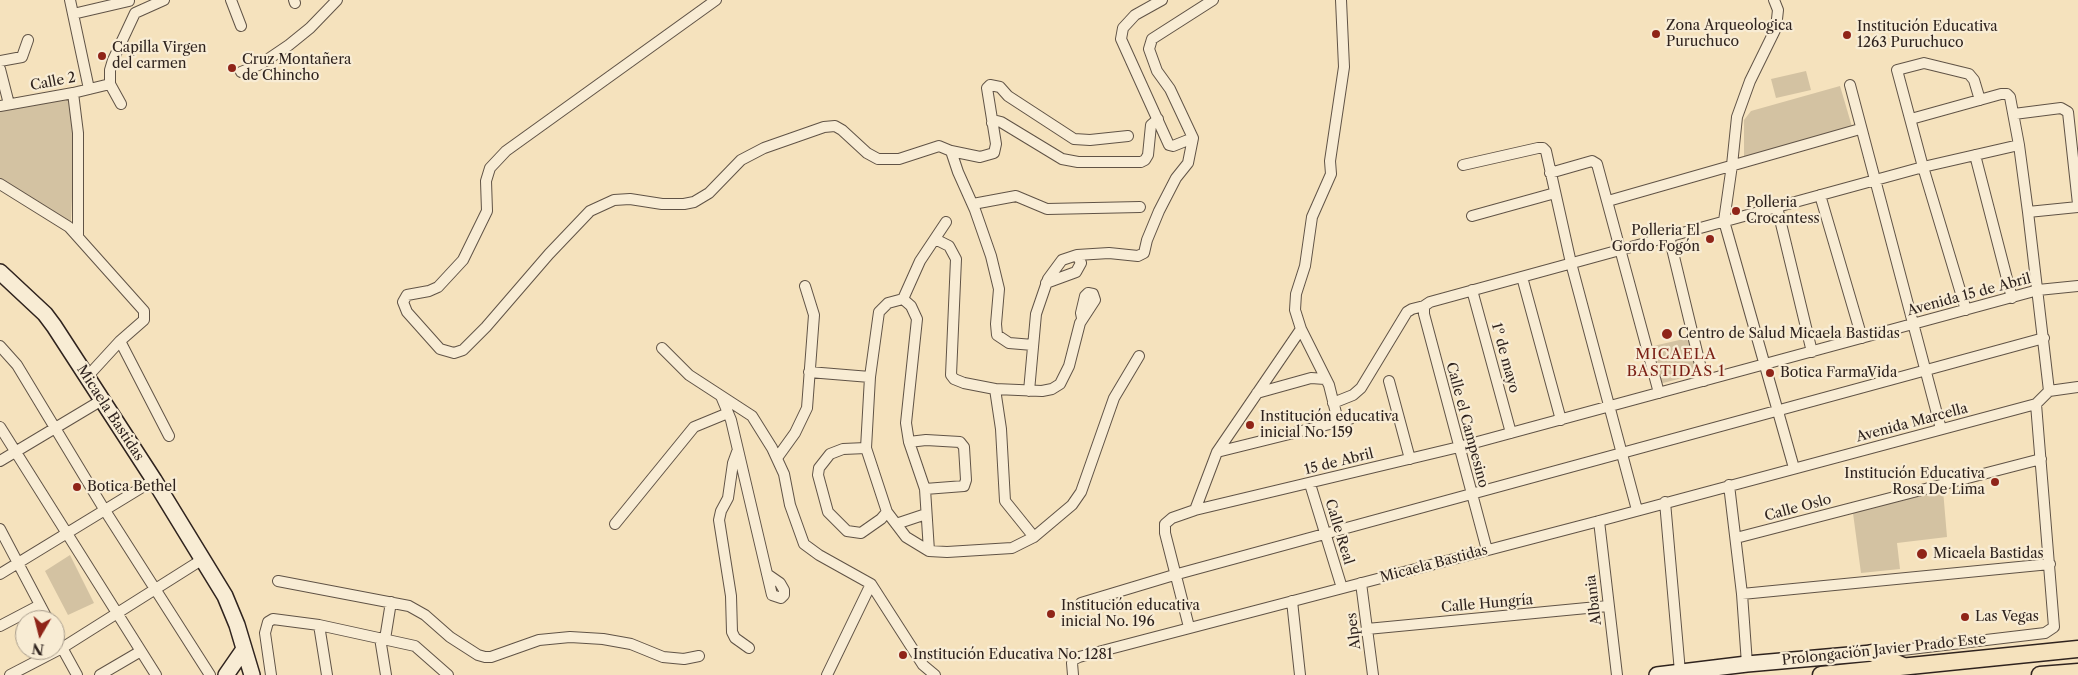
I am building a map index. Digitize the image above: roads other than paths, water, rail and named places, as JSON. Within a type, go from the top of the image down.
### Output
[{"type":"main road","name":"Prolongación Javier Prado Este","points":[[1821,675],[2078,648]]},
{"type":"main road","points":[[1872,653],[1905,667]]},
{"type":"main road","points":[[2040,675],[2078,672]]},
{"type":"street","points":[[70,0],[89,89]]},
{"type":"street","points":[[73,14],[129,0],[135,13]]},
{"type":"street","points":[[120,104],[110,84],[110,70],[113,60],[135,13],[164,0]]},
{"type":"street","points":[[231,0],[241,26]]},
{"type":"street","points":[[241,72],[260,64],[289,45],[316,22],[337,0]]},
{"type":"street","points":[[716,0],[506,151],[490,168],[486,181],[487,211],[462,260],[438,287],[429,292],[407,295],[404,302],[407,312],[440,349],[454,353],[463,350],[486,328],[549,254],[590,211],[614,200],[662,204],[694,202],[709,193],[741,160],[764,148],[824,127],[834,126],[842,130],[867,153],[878,159],[899,159],[939,146],[951,152],[980,157],[994,153],[996,150],[987,88],[990,85],[1000,87],[1008,96],[1074,139],[1090,140],[1128,136]]},
{"type":"street","points":[[1162,0],[1135,15],[1123,28],[1121,38],[1171,146],[1193,138]]},
{"type":"street","points":[[1029,391],[1036,314],[1046,283],[1062,260],[1077,255],[1109,253],[1138,256],[1144,253],[1147,240],[1159,211],[1176,178],[1188,163],[1193,138],[1170,89],[1157,72],[1149,49],[1152,39],[1213,0]]},
{"type":"street","points":[[1338,422],[1329,384],[1301,329],[1295,310],[1296,294],[1305,266],[1312,217],[1332,174],[1330,161],[1344,67],[1341,0]]},
{"type":"street","points":[[1774,0],[1778,10],[1776,28],[1750,81],[1736,117],[1732,165],[1724,221],[1794,468]]},
{"type":"street","points":[[0,62],[22,57],[28,40]]},
{"type":"street","points":[[1966,310],[1923,167],[1897,71],[1898,68],[1924,63],[1969,74],[1974,80],[1980,100]]},
{"type":"street","points":[[0,69],[4,105]]},
{"type":"street","name":"Calle 2","points":[[4,105],[73,93],[110,84]]},
{"type":"street","points":[[1850,85],[1940,429]]},
{"type":"street","points":[[73,93],[78,127],[78,238]]},
{"type":"street","points":[[1911,119],[1980,100],[2007,94],[2010,97],[2019,145],[2050,391]]},
{"type":"street","points":[[2014,114],[2061,108],[2068,112],[2078,205],[2028,212]]},
{"type":"street","points":[[992,124],[996,121],[1010,126],[1062,160],[1078,162],[1134,162],[1146,160],[1151,125],[1158,119]]},
{"type":"street","points":[[1608,201],[1860,129]]},
{"type":"street","points":[[1333,403],[1353,396],[1361,388],[1407,312],[1430,302],[1874,180],[2019,145]]},
{"type":"street","points":[[1463,165],[1540,148],[1546,151],[1571,264],[1637,510]]},
{"type":"street","points":[[951,152],[973,204],[991,256],[999,289],[997,335],[1008,342],[1033,345]]},
{"type":"street","points":[[1975,155],[2012,298]]},
{"type":"street","points":[[1550,173],[1592,161],[1596,162],[1659,393]]},
{"type":"street","points":[[0,184],[63,222],[144,311],[144,320],[120,341],[87,377]]},
{"type":"street","points":[[1472,216],[1555,193]]},
{"type":"street","points":[[1820,195],[1862,338]]},
{"type":"street","points":[[973,204],[1016,196],[1047,209],[1140,207]]},
{"type":"street","points":[[1777,207],[1812,352]]},
{"type":"street","points":[[903,299],[920,262],[946,222]]},
{"type":"street","points":[[1669,236],[1704,381]]},
{"type":"street","points":[[935,240],[949,246],[956,259],[951,375],[954,379],[964,383],[995,389],[1029,391],[1052,389],[1060,384],[1069,366],[1082,318]]},
{"type":"street","points":[[1046,283],[1076,272],[1081,263],[1077,255]]},
{"type":"street","name":"Micaela Bastidas","points":[[1,276],[45,314],[154,480],[229,605],[252,675]]},
{"type":"street","points":[[1522,277],[1561,420]]},
{"type":"street","points":[[777,458],[795,433],[807,408],[814,315],[805,286]]},
{"type":"street","name":"Avenida 15 de Abril","points":[[1608,407],[2038,290],[2078,286]]},
{"type":"street","name":"1º de mayo","points":[[1472,290],[1511,433]]},
{"type":"street","points":[[903,299],[888,303],[879,312],[870,377],[866,448],[887,512],[906,536],[929,551],[947,552],[1012,548],[1034,537],[1072,505],[1081,492],[1114,398],[1139,356]]},
{"type":"street","points":[[903,299],[911,306],[917,319],[906,424],[909,442],[925,489],[929,551]]},
{"type":"street","name":"Calle el Campesino","points":[[1424,306],[1424,314],[1487,550]]},
{"type":"street","points":[[1195,510],[1217,452],[1301,329]]},
{"type":"street","points":[[1081,603],[1174,575],[2044,338]]},
{"type":"street","points":[[120,341],[169,436]]},
{"type":"street","points":[[0,346],[17,366],[104,509],[210,675]]},
{"type":"street","points":[[662,348],[689,375],[752,416],[777,458],[784,474],[790,505],[804,544],[819,555],[871,584],[922,665],[935,675]]},
{"type":"street","points":[[809,372],[870,377]]},
{"type":"street","points":[[1258,393],[1311,378],[1325,379]]},
{"type":"street","points":[[1389,381],[1410,459]]},
{"type":"street","points":[[1742,594],[2050,564],[2036,404],[2050,391],[2078,387]]},
{"type":"street","points":[[995,389],[1001,429],[1005,501],[1034,537]]},
{"type":"street","points":[[721,396],[728,413],[767,574]]},
{"type":"street","points":[[0,461],[102,400]]},
{"type":"street","name":"Avenida Marcella","points":[[1794,468],[2036,404]]},
{"type":"street","name":"15 de Abril","points":[[1174,575],[1165,533],[1165,524],[1172,518],[1195,510],[1459,447],[1608,407]]},
{"type":"street","points":[[615,524],[694,427],[728,413]]},
{"type":"street","points":[[1217,452],[1350,419]]},
{"type":"street","points":[[0,427],[156,675]]},
{"type":"street","points":[[909,442],[926,440],[960,442],[964,446],[966,480],[964,486],[925,489]]},
{"type":"street","points":[[866,448],[843,449],[830,454],[819,468],[818,475],[828,512],[847,531],[861,533],[881,519],[887,512]]},
{"type":"street","points":[[737,451],[733,463],[728,498],[721,511],[719,520],[731,596],[732,632],[735,638],[749,648]]},
{"type":"street","name":"Calle Oslo","points":[[1736,538],[2041,459]]},
{"type":"street","name":"Micaela Bastidas","points":[[1072,675],[1073,660],[1189,627],[1599,521],[1794,468]]},
{"type":"street","points":[[0,574],[154,480]]},
{"type":"street","name":"Calle Real","points":[[1310,484],[1342,588]]},
{"type":"street","points":[[1729,485],[1742,594],[1747,669]]},
{"type":"street","points":[[1665,502],[1680,672]]},
{"type":"street","points":[[896,524],[926,514]]},
{"type":"street","name":"Albania","points":[[1599,521],[1617,675]]},
{"type":"street","points":[[0,529],[43,610]]},
{"type":"street","points":[[65,646],[203,559]]},
{"type":"street","name":"Prolongación Javier Prado Este","points":[[1657,675],[1747,669],[2045,633],[2051,630],[2054,624],[2050,564]]},
{"type":"street","points":[[1174,575],[1189,627]]},
{"type":"street","points":[[278,581],[408,606],[425,616],[450,637],[478,655],[485,657],[491,657],[539,640],[570,637],[603,638],[631,644],[663,657],[684,659],[699,656]]},
{"type":"street","name":"Alpes","points":[[1361,583],[1373,675]]},
{"type":"street","points":[[828,674],[871,584]]},
{"type":"street","points":[[1292,601],[1300,675]]},
{"type":"street","points":[[386,675],[383,639],[391,602]]},
{"type":"street","points":[[0,626],[40,605]]},
{"type":"street","name":"Calle Hungría","points":[[1367,630],[1608,606]]},
{"type":"street","points":[[270,675],[264,633],[268,622],[273,619],[283,619],[320,625],[415,646],[448,675]]},
{"type":"street","points":[[320,625],[327,675]]},
{"type":"street","points":[[226,675],[244,649]]},
{"type":"street","points":[[100,675],[141,651]]},
{"type":"street","points":[[65,654],[76,675]]},
{"type":"street","points":[[10,675],[39,660]]},
{"type":"place","name":"Zona Arqueologica Puruchuco","points":[[1656,34]]},
{"type":"place","name":"Institución Educativa 1263 Puruchuco","points":[[1847,35]]},
{"type":"place","name":"Capilla Virgen del carmen","points":[[102,56]]},
{"type":"place","name":"Cruz Montañera de Chincho","points":[[232,68]]},
{"type":"place","name":"Polleria Crocantess","points":[[1736,211]]},
{"type":"place","name":"Polleria El Gordo Fogón","points":[[1710,239]]},
{"type":"place","name":"Centro de Salud Micaela Bastidas","points":[[1667,334]]},
{"type":"place","name":"Botica FarmaVida","points":[[1770,373]]},
{"type":"place","name":"Institución educativa inicial No. 159","points":[[1250,425]]},
{"type":"place","name":"Institución Educativa Rosa De Lima","points":[[1995,482]]},
{"type":"place","name":"Botica Bethel","points":[[77,487]]},
{"type":"place","name":"Micaela Bastidas","points":[[1922,554]]},
{"type":"place","name":"Institución educativa inicial No. 196","points":[[1051,614]]},
{"type":"place","name":"Las Vegas","points":[[1965,617]]},
{"type":"place","name":"Institución Educativa No. 1281","points":[[903,655]]},
{"type":"district","name":"MICAELA BASTIDAS 1","points":[[1676,364]]}]
